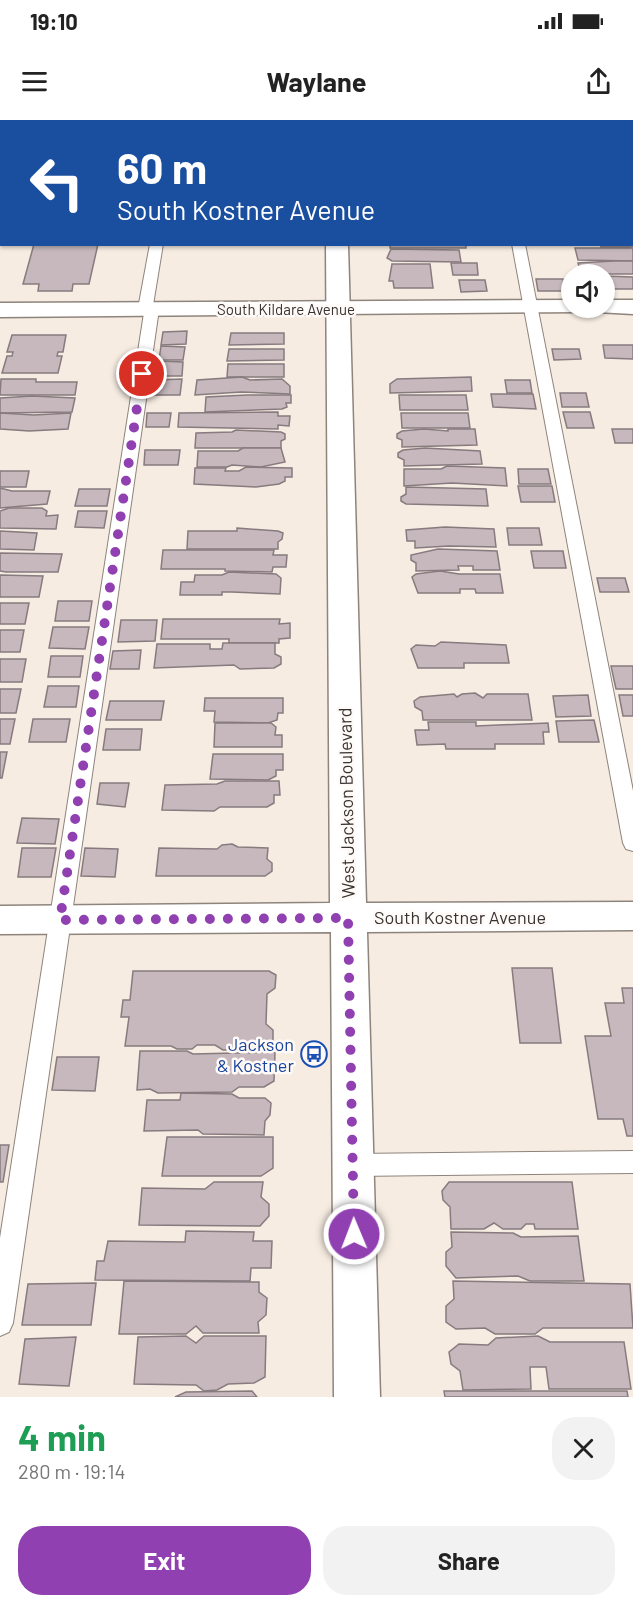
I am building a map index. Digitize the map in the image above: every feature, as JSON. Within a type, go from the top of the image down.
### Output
[{"type":"street","name":"West Jackson Boulevard","points":[[338,246],[357,1397]]},
{"type":"street","name":"South Kildare Avenue","points":[[0,310],[561,307]]},
{"type":"street","points":[[615,307],[633,307]]},
{"type":"street","name":"South Kostner Avenue","points":[[0,920],[633,916]]},
{"type":"lane","points":[[0,1323],[157,246]]},
{"type":"lane","points":[[518,246],[633,843]]},
{"type":"lane","points":[[352,1165],[633,1162]]},
{"type":"building","points":[[33,246],[98,246],[89,284],[73,284],[72,291],[38,291],[39,284],[23,284]]},
{"type":"building","points":[[390,246],[466,246],[466,248],[390,248]]},
{"type":"building","points":[[601,246],[633,247],[601,247]]},
{"type":"building","points":[[575,248],[633,248],[633,261],[578,260]]},
{"type":"building","points":[[391,249],[459,250],[461,262],[392,261],[387,258]]},
{"type":"building","points":[[633,261],[633,274],[615,274],[615,264],[578,263]]},
{"type":"building","points":[[451,263],[477,263],[478,275],[453,275]]},
{"type":"building","points":[[392,264],[430,264],[433,288],[394,288],[393,281],[389,281]]},
{"type":"building","points":[[615,276],[633,277],[633,289],[615,289]]},
{"type":"building","points":[[536,279],[561,279],[561,291],[538,291]]},
{"type":"building","points":[[459,280],[485,280],[487,291],[461,292]]},
{"type":"building","points":[[187,331],[186,344],[161,345],[163,332]]},
{"type":"building","points":[[231,333],[284,333],[284,344],[229,345]]},
{"type":"building","points":[[12,335],[66,335],[63,352],[58,352],[57,356],[62,356],[58,373],[2,373],[7,356],[12,356],[13,352],[7,352]]},
{"type":"building","points":[[603,345],[633,345],[633,359],[605,358]]},
{"type":"building","points":[[161,346],[185,347],[183,360],[159,360]]},
{"type":"building","points":[[229,349],[284,349],[284,360],[227,361]]},
{"type":"building","points":[[552,349],[579,349],[581,359],[554,360]]},
{"type":"building","points":[[158,361],[183,362],[182,376],[156,376]]},
{"type":"building","points":[[228,364],[284,364],[284,377],[227,377]]},
{"type":"building","points":[[242,377],[250,380],[282,379],[290,386],[290,394],[241,392],[195,395],[197,380]]},
{"type":"building","points":[[471,377],[472,391],[390,393],[390,384],[397,379]]},
{"type":"building","points":[[1,379],[77,382],[75,395],[0,395]]},
{"type":"building","points":[[182,379],[180,395],[152,395],[155,380]]},
{"type":"building","points":[[505,380],[530,380],[532,393],[507,393]]},
{"type":"building","points":[[560,393],[586,393],[589,407],[562,407]]},
{"type":"building","points":[[491,394],[533,394],[536,409],[493,407]]},
{"type":"building","points":[[291,395],[291,403],[286,403],[287,407],[282,409],[205,412],[206,397]]},
{"type":"building","points":[[399,395],[466,395],[468,410],[400,410]]},
{"type":"building","points":[[32,396],[75,398],[72,412],[0,413],[0,398]]},
{"type":"building","points":[[278,412],[278,416],[290,416],[289,426],[278,425],[278,429],[178,427],[179,413]]},
{"type":"building","points":[[563,412],[590,412],[594,428],[567,428]]},
{"type":"building","points":[[0,413],[34,415],[71,413],[68,429],[29,431],[0,429]]},
{"type":"building","points":[[147,413],[171,413],[169,427],[146,427]]},
{"type":"building","points":[[401,413],[468,413],[470,428],[402,428]]},
{"type":"building","points":[[424,429],[448,431],[448,429],[475,429],[477,445],[402,447],[402,440],[397,438],[397,434],[402,431]]},
{"type":"building","points":[[612,429],[633,429],[633,443],[615,443]]},
{"type":"building","points":[[236,430],[281,432],[285,434],[285,439],[281,441],[281,448],[195,448],[196,433]]},
{"type":"building","points":[[243,448],[281,448],[285,462],[261,467],[232,465],[197,467],[198,451],[238,451]]},
{"type":"building","points":[[425,448],[480,451],[482,464],[404,466],[404,460],[398,457],[398,453],[403,450]]},
{"type":"building","points":[[145,450],[180,450],[178,465],[144,465]]},
{"type":"building","points":[[447,466],[505,468],[507,486],[452,483],[404,486],[404,469],[441,469]]},
{"type":"building","points":[[246,467],[292,468],[292,477],[285,477],[285,481],[279,484],[256,487],[194,484],[195,468],[226,468],[225,471],[239,471]]},
{"type":"building","points":[[518,469],[548,469],[551,484],[519,484]]},
{"type":"building","points":[[0,471],[29,471],[26,487],[0,487]]},
{"type":"building","points":[[518,486],[552,486],[555,502],[521,502]]},
{"type":"building","points":[[406,487],[486,489],[488,506],[406,504],[401,501],[401,497],[406,494]]},
{"type":"building","points":[[0,488],[12,491],[50,491],[47,504],[0,508]]},
{"type":"building","points":[[79,489],[110,489],[107,506],[75,506]]},
{"type":"building","points":[[9,508],[42,508],[47,511],[46,516],[58,515],[56,529],[0,528],[0,511]]},
{"type":"building","points":[[78,511],[107,511],[104,528],[75,527]]},
{"type":"building","points":[[445,527],[494,529],[496,547],[415,548],[415,541],[407,541],[406,530]]},
{"type":"building","points":[[237,528],[278,531],[283,533],[282,539],[278,542],[278,549],[187,549],[188,531],[237,531]]},
{"type":"building","points":[[507,528],[539,528],[542,545],[509,545]]},
{"type":"building","points":[[0,531],[37,533],[34,550],[0,549]]},
{"type":"building","points":[[438,549],[497,551],[500,570],[473,570],[473,566],[458,566],[459,570],[416,571],[416,563],[411,560],[411,555]]},
{"type":"building","points":[[163,550],[274,550],[273,555],[287,555],[286,567],[273,567],[272,572],[161,569]]},
{"type":"building","points":[[531,551],[563,551],[566,568],[534,568]]},
{"type":"building","points":[[0,553],[62,554],[58,572],[6,572],[0,571]]},
{"type":"building","points":[[440,571],[459,574],[500,574],[503,593],[476,593],[475,589],[460,589],[460,593],[418,593],[412,577],[416,574]]},
{"type":"building","points":[[229,572],[276,574],[281,578],[280,594],[222,592],[222,595],[180,595],[181,582],[194,582],[195,575],[222,575]]},
{"type":"building","points":[[0,575],[43,576],[39,597],[0,597]]},
{"type":"building","points":[[597,578],[625,578],[629,592],[600,592]]},
{"type":"building","points":[[58,601],[92,601],[89,621],[55,621]]},
{"type":"building","points":[[0,603],[29,603],[25,624],[0,624]]},
{"type":"building","points":[[163,619],[280,619],[279,624],[290,623],[290,638],[279,639],[279,643],[229,643],[229,639],[161,639]]},
{"type":"building","points":[[121,620],[157,620],[155,641],[118,642]]},
{"type":"building","points":[[53,627],[89,627],[85,649],[49,648]]},
{"type":"building","points":[[0,630],[24,630],[20,652],[0,652]]},
{"type":"building","points":[[441,642],[506,645],[509,663],[464,663],[464,668],[418,668],[411,649],[416,645],[435,646]]},
{"type":"building","points":[[223,643],[275,643],[275,654],[281,657],[281,664],[274,668],[240,669],[234,665],[154,668],[157,644],[210,644],[210,649],[222,649]]},
{"type":"building","points":[[141,650],[139,669],[110,669],[113,651]]},
{"type":"building","points":[[51,656],[83,656],[80,677],[48,677]]},
{"type":"building","points":[[0,659],[26,659],[22,682],[0,682]]},
{"type":"building","points":[[611,666],[633,666],[633,689],[616,689]]},
{"type":"building","points":[[48,686],[79,686],[76,707],[44,707]]},
{"type":"building","points":[[0,689],[21,689],[16,713],[0,713]]},
{"type":"building","points":[[475,693],[483,698],[487,694],[528,694],[532,720],[423,720],[422,711],[415,707],[414,701],[420,697],[454,694],[457,697],[462,694]]},
{"type":"building","points":[[588,695],[591,716],[556,717],[553,696]]},
{"type":"building","points":[[619,695],[633,695],[633,716],[623,716]]},
{"type":"building","points":[[205,698],[283,698],[283,713],[278,713],[277,720],[268,723],[214,722],[215,711],[204,711]]},
{"type":"building","points":[[110,701],[164,701],[161,720],[106,720]]},
{"type":"building","points":[[0,719],[15,719],[10,744],[0,744]]},
{"type":"building","points":[[33,719],[70,719],[66,742],[29,742]]},
{"type":"building","points":[[594,720],[599,742],[559,742],[556,721]]},
{"type":"building","points":[[428,722],[476,722],[476,726],[548,723],[549,732],[543,732],[544,744],[495,744],[495,749],[446,749],[445,744],[417,745],[415,730],[429,730]]},
{"type":"building","points":[[215,723],[271,723],[276,727],[275,735],[282,735],[282,747],[214,747]]},
{"type":"building","points":[[106,729],[142,729],[140,750],[103,750]]},
{"type":"building","points":[[0,752],[7,752],[2,778],[0,778]]},
{"type":"building","points":[[213,754],[283,754],[283,770],[276,770],[276,776],[268,780],[210,779]]},
{"type":"building","points":[[225,781],[279,781],[280,795],[274,795],[274,803],[267,807],[220,807],[214,811],[162,810],[165,785],[217,784]]},
{"type":"building","points":[[100,783],[129,783],[125,807],[97,804]]},
{"type":"building","points":[[22,818],[59,819],[55,844],[17,843]]},
{"type":"building","points":[[232,844],[238,847],[268,848],[267,859],[272,863],[272,871],[265,876],[156,876],[159,848],[217,849],[222,845]]},
{"type":"building","points":[[22,848],[56,848],[51,877],[18,877]]},
{"type":"building","points":[[85,848],[118,849],[115,877],[81,876]]},
{"type":"building","points":[[512,968],[552,968],[561,1043],[520,1043]]},
{"type":"building","points":[[133,971],[269,971],[276,975],[275,988],[267,994],[266,1024],[273,1030],[273,1043],[266,1049],[223,1050],[215,1045],[197,1045],[192,1049],[177,1049],[171,1046],[125,1046],[129,1017],[121,1017],[123,1000],[130,1000]]},
{"type":"building","points":[[622,988],[633,988],[633,1136],[627,1136],[623,1119],[598,1119],[585,1036],[611,1036],[605,1003],[624,1003]]},
{"type":"building","points":[[140,1051],[187,1051],[193,1054],[275,1052],[274,1081],[264,1087],[239,1087],[232,1092],[158,1093],[150,1089],[137,1090]]},
{"type":"building","points":[[57,1057],[99,1057],[95,1091],[52,1090]]},
{"type":"building","points":[[181,1093],[232,1094],[239,1098],[265,1098],[271,1103],[270,1115],[265,1121],[264,1135],[203,1134],[198,1130],[144,1131],[147,1100],[180,1100]]},
{"type":"building","points":[[167,1137],[273,1137],[273,1168],[261,1176],[162,1176]]},
{"type":"building","points":[[0,1145],[9,1145],[3,1182],[0,1182]]},
{"type":"building","points":[[214,1182],[263,1182],[261,1197],[269,1204],[269,1216],[260,1226],[139,1225],[142,1188],[205,1189]]},
{"type":"building","points":[[449,1182],[572,1182],[578,1229],[535,1229],[534,1224],[526,1224],[521,1229],[503,1229],[494,1223],[484,1229],[451,1229],[450,1207],[443,1200],[442,1191]]},
{"type":"building","points":[[186,1231],[254,1232],[253,1241],[272,1241],[271,1268],[251,1268],[250,1281],[95,1280],[97,1261],[104,1261],[108,1241],[185,1242]]},
{"type":"building","points":[[451,1232],[513,1233],[521,1237],[578,1236],[584,1281],[530,1281],[518,1276],[456,1278],[446,1266],[446,1252],[452,1247]]},
{"type":"building","points":[[124,1281],[259,1282],[259,1292],[267,1298],[266,1315],[258,1322],[259,1333],[203,1333],[196,1326],[186,1334],[119,1334]]},
{"type":"building","points":[[453,1281],[630,1284],[633,1328],[543,1328],[535,1334],[495,1334],[485,1328],[456,1329],[446,1322],[446,1306],[454,1299]]},
{"type":"building","points":[[96,1283],[91,1325],[22,1325],[28,1284]]},
{"type":"building","points":[[186,1336],[196,1343],[204,1336],[266,1336],[265,1377],[254,1383],[228,1384],[217,1390],[204,1391],[196,1385],[134,1384],[138,1337]]},
{"type":"building","points":[[538,1336],[550,1342],[624,1342],[631,1389],[549,1389],[546,1367],[530,1367],[531,1389],[463,1390],[460,1371],[451,1364],[449,1352],[459,1344],[488,1345],[496,1338]]},
{"type":"building","points":[[76,1337],[69,1386],[19,1384],[25,1339]]},
{"type":"building","points":[[252,1391],[257,1397],[175,1397],[186,1392]]},
{"type":"building","points":[[444,1391],[627,1391],[628,1397],[445,1397]]},
{"type":"place","name":"Jackson & Kostner","points":[[314,1054]]},
{"type":"route","points":[[142,374],[60,920],[348,918],[354,1234]]}]
